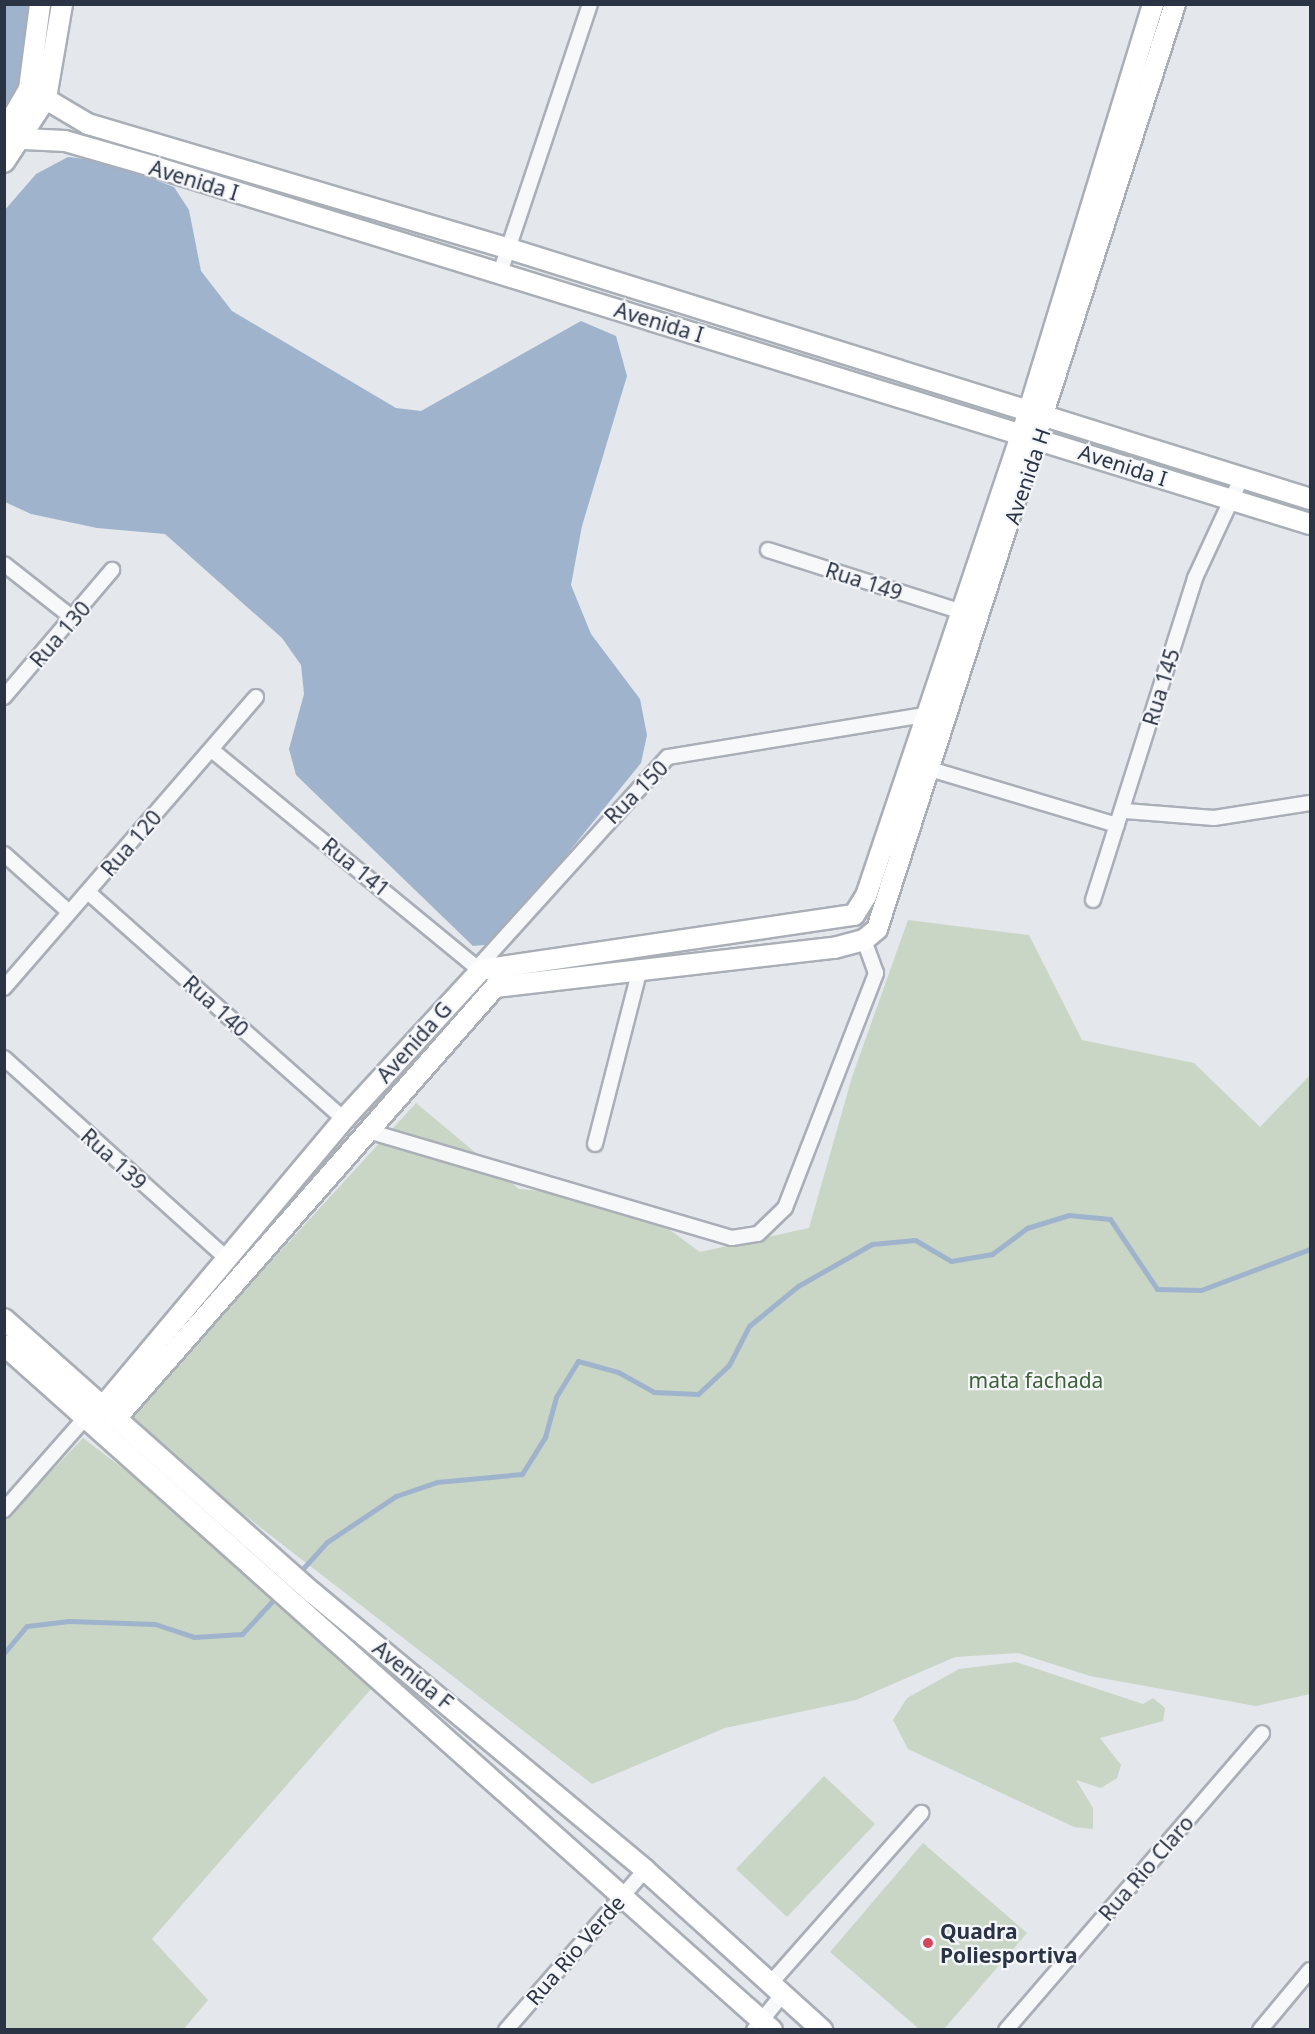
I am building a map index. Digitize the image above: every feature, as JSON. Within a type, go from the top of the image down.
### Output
[{"type":"street","points":[[6,130],[29,88],[40,4]]},
{"type":"street","points":[[4,162],[24,139],[46,98],[62,4]]},
{"type":"street","points":[[500,273],[510,249],[590,4]]},
{"type":"street","name":"Avenida H","points":[[1037,415],[1153,4]]},
{"type":"street","name":"Avenida H","points":[[864,940],[884,915],[1030,435],[1175,4]]},
{"type":"street","name":"Avenida I","points":[[29,88],[88,124],[510,249],[1311,499]]},
{"type":"street","name":"Avenida I","points":[[6,130],[24,139],[64,141],[1030,435],[1311,524]]},
{"type":"street","name":"Avenida H","points":[[854,915],[866,896],[959,611],[1030,435]]},
{"type":"street","name":"Rua 145","points":[[1093,900],[1117,825],[1125,811],[1192,589],[1241,479]]},
{"type":"street","name":"Rua 149","points":[[768,550],[959,611]]},
{"type":"street","points":[[4,564],[74,619]]},
{"type":"street","name":"Rua 130","points":[[4,697],[74,619],[112,570]]},
{"type":"street","name":"Rua 120","points":[[4,988],[68,911],[88,892],[213,751],[256,697]]},
{"type":"street","name":"Rua 150","points":[[479,968],[668,757],[924,716]]},
{"type":"street","name":"Rua 141","points":[[213,751],[479,968],[495,987]]},
{"type":"street","points":[[930,769],[1117,825]]},
{"type":"street","points":[[1125,811],[1214,818],[1311,803]]},
{"type":"street","points":[[4,854],[68,911]]},
{"type":"street","name":"Rua 140","points":[[88,892],[344,1119]]},
{"type":"street","points":[[368,1131],[732,1238],[758,1234],[785,1208],[876,973],[854,915],[479,968]]},
{"type":"street","points":[[495,987],[864,940]]},
{"type":"street","name":"Avenida G","points":[[112,1410],[226,1258],[344,1119],[479,968]]},
{"type":"street","points":[[595,1144],[640,969]]},
{"type":"street","name":"Avenida G","points":[[112,1410],[368,1131],[495,987]]},
{"type":"street","name":"Rua 139","points":[[4,1058],[226,1258]]},
{"type":"street","name":"Avenida F","points":[[4,1319],[112,1410],[313,1593],[645,1870],[822,2030]]},
{"type":"street","name":"Avenida F","points":[[4,1345],[87,1416],[300,1613],[622,1897],[763,2026]]},
{"type":"street","points":[[4,1510],[87,1416]]},
{"type":"street","name":"Rua Rio Claro","points":[[1006,2030],[1262,1733]]},
{"type":"street","points":[[763,2026],[776,1990],[921,1813]]},
{"type":"street","name":"Rua Rio Verde","points":[[506,2030],[645,1870]]},
{"type":"street","points":[[1260,2030],[1311,1970]]},
{"type":"green space","name":"mata fachada","points":[[908,920],[1029,935],[1082,1040],[1194,1063],[1260,1127],[1310,1075],[1310,1694],[1256,1706],[1090,1676],[1018,1653],[955,1657],[856,1700],[725,1728],[592,1784],[124,1422],[416,1103],[519,1189],[626,1198],[700,1252],[809,1228],[852,1077]]},
{"type":"green space","points":[[83,1438],[133,1476],[371,1689],[152,1939],[208,2000],[184,2029],[5,2029],[5,1520]]},
{"type":"green space","points":[[1016,1662],[1143,1704],[1153,1698],[1165,1708],[1163,1721],[1100,1738],[1121,1765],[1117,1778],[1101,1788],[1076,1780],[1093,1808],[1093,1829],[1074,1827],[908,1749],[893,1720],[907,1698],[959,1669]]},
{"type":"green space","points":[[824,1776],[875,1824],[787,1917],[736,1869]]},
{"type":"green space","name":"Quadra Poliesportiva","points":[[923,1843],[1027,1933],[944,2029],[919,2029],[830,1952]]},
{"type":"water","points":[[5,5],[28,5],[31,44],[15,107],[5,119]]},
{"type":"water","points":[[68,157],[104,161],[174,187],[189,210],[201,271],[232,311],[396,408],[421,411],[581,321],[616,336],[627,376],[582,526],[571,585],[591,634],[640,699],[647,735],[641,763],[494,944],[473,946],[296,775],[289,749],[304,694],[301,665],[282,638],[165,534],[97,528],[31,514],[5,502],[4,211],[36,174]]},
{"type":"waterway","points":[[298,1574],[327,1542],[396,1496],[437,1482],[522,1474],[545,1437],[556,1397],[578,1361],[618,1372],[654,1392],[698,1394],[729,1365],[749,1326],[798,1286],[872,1244],[915,1240],[951,1261],[992,1254],[1027,1228],[1069,1215],[1110,1219],[1157,1289],[1201,1290],[1310,1249]]},
{"type":"waterway","points":[[4,1653],[27,1626],[69,1621],[155,1624],[194,1637],[242,1634],[277,1596]]},
{"type":"place","name":"Quadra Poliesportiva","points":[[928,1943]]}]
